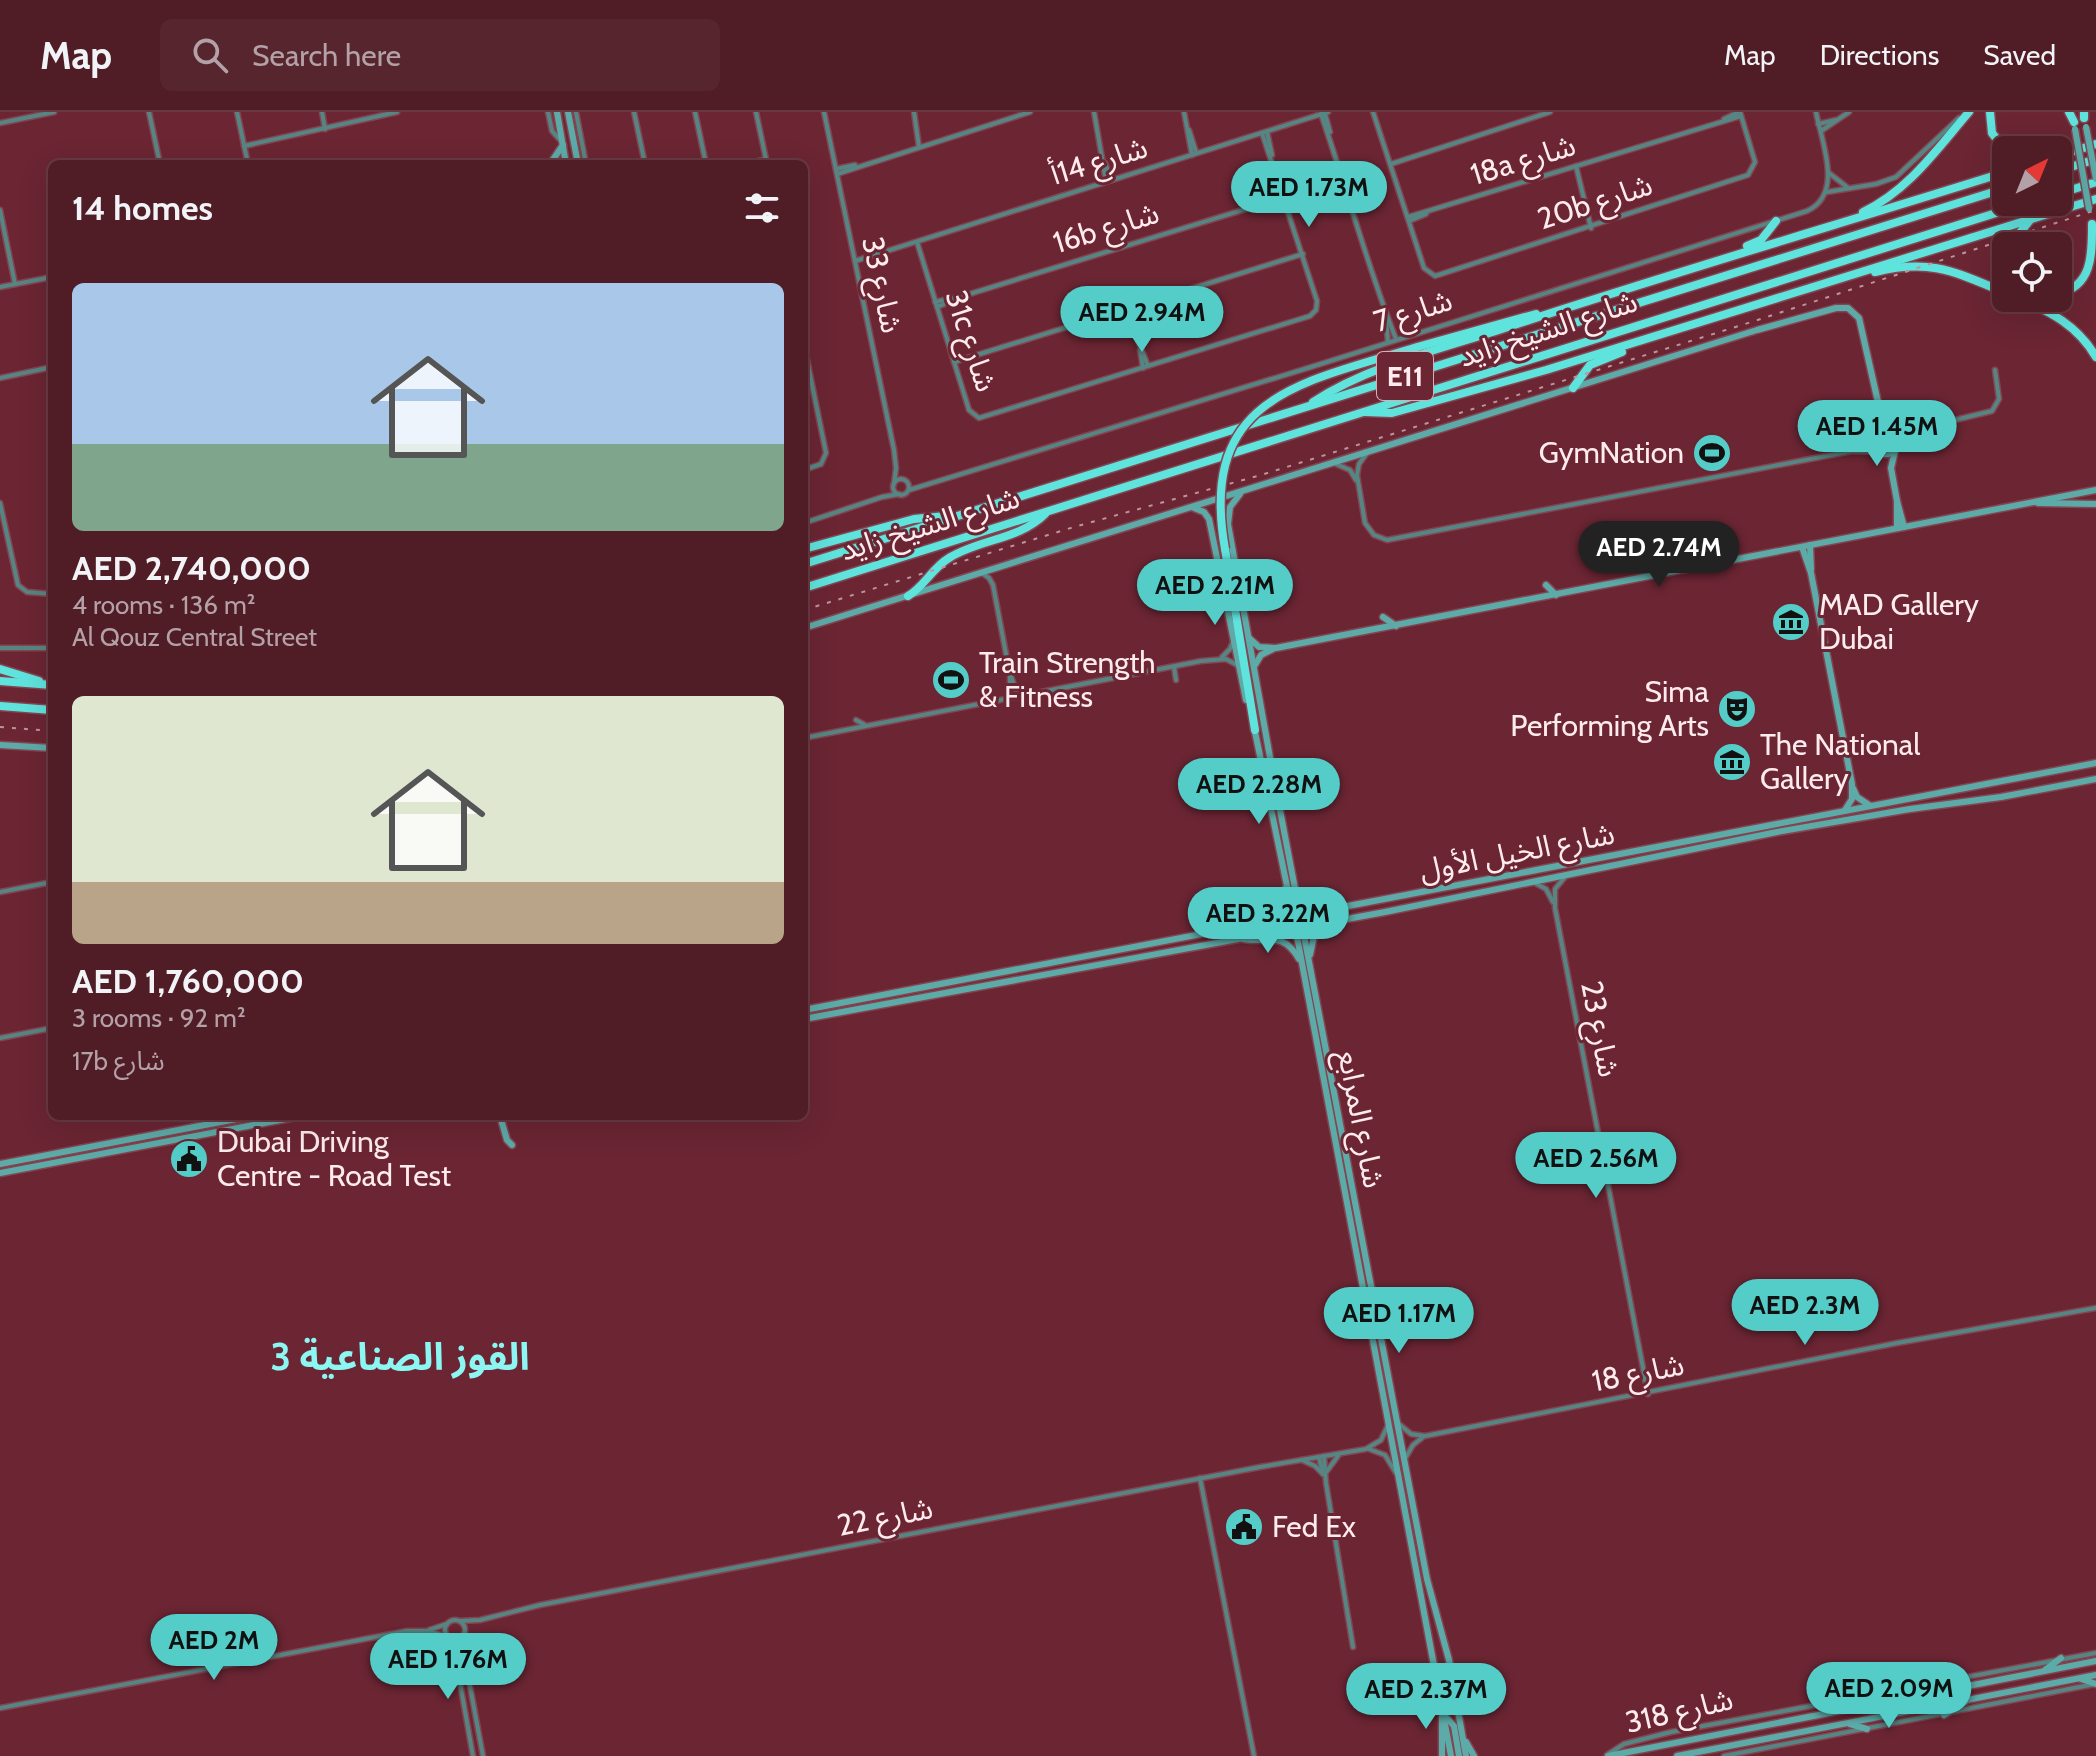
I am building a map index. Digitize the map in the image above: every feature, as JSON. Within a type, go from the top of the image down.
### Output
[{"type":"highway","points":[[1843,221],[1877,205],[1903,186],[1968,112]]},
{"type":"highway","points":[[1990,112],[1994,136]]},
{"type":"highway","points":[[2072,152],[2096,144]]},
{"type":"highway","points":[[2072,167],[2096,159]]},
{"type":"highway","points":[[1305,407],[1340,386],[1384,369],[1556,311],[1992,176]]},
{"type":"highway","points":[[2072,189],[2096,180]]},
{"type":"highway","name":"شارع الشيخ زايد","points":[[808,563],[1992,192]]},
{"type":"highway","points":[[1365,412],[1392,413],[1665,333],[2096,199]]},
{"type":"highway","name":"شارع الشيخ زايد","points":[[808,587],[1992,214]]},
{"type":"highway","points":[[2021,232],[2031,219]]},
{"type":"highway","points":[[1717,261],[1761,240],[1776,221]]},
{"type":"highway","points":[[2072,288],[2089,270],[2092,224]]},
{"type":"highway","points":[[1827,283],[1900,266],[1918,265],[1946,269],[1992,287]]},
{"type":"highway","points":[[1255,730],[1219,503],[1222,475],[1236,439],[1252,416],[1274,398],[1299,384],[1518,317],[1556,311]]},
{"type":"highway","points":[[2047,312],[2062,319],[2086,342],[2096,357]]},
{"type":"highway","points":[[1573,388],[1594,363],[1665,333]]},
{"type":"highway","points":[[908,596],[951,556],[1028,527],[1047,513]]},
{"type":"highway","points":[[808,548],[914,519],[955,517]]},
{"type":"highway","points":[[0,669],[48,685]]},
{"type":"highway","points":[[0,681],[48,685]]},
{"type":"highway","points":[[0,706],[48,710]]},
{"type":"main road","points":[[557,112],[562,144],[569,160]]},
{"type":"main road","points":[[568,112],[571,160]]},
{"type":"main road","points":[[2085,117],[2096,180]]},
{"type":"main road","points":[[2073,119],[2096,242]]},
{"type":"main road","points":[[552,160],[562,144]]},
{"type":"main road","points":[[808,627],[1836,308],[1844,307],[1854,312],[1860,321],[1880,411],[1898,438],[1891,472]]},
{"type":"main road","points":[[1880,411],[1874,446],[1891,472],[1901,528]]},
{"type":"main road","points":[[1874,437],[1883,430],[1891,431]]},
{"type":"main road","points":[[1880,453],[1896,448]]},
{"type":"main road","points":[[1249,638],[1259,647],[1276,648],[2096,490]]},
{"type":"main road","points":[[1228,524],[1230,507],[1242,492]]},
{"type":"main road","points":[[2026,503],[2096,504]]},
{"type":"main road","points":[[1191,508],[1204,512],[1209,522],[1217,516],[1223,517],[1228,524]]},
{"type":"main road","name":"شارع المرابع","points":[[1209,522],[1233,642],[1297,916],[1302,966],[1451,1756]]},
{"type":"main road","name":"شارع المرابع","points":[[1228,524],[1297,894],[1297,916]]},
{"type":"main road","points":[[1806,546],[1852,784],[1851,802],[1842,812]]},
{"type":"main road","points":[[1653,566],[1654,575]]},
{"type":"main road","points":[[1546,585],[1556,595]]},
{"type":"main road","points":[[1383,617],[1396,626]]},
{"type":"main road","points":[[1255,671],[1261,655],[1276,648]]},
{"type":"main road","points":[[0,745],[48,748]]},
{"type":"main road","name":"شارع الخيل الأول","points":[[808,1009],[2096,763]]},
{"type":"main road","name":"شارع الخيل الأول","points":[[808,1018],[1910,809],[2001,797],[2096,779]]},
{"type":"main road","points":[[1852,784],[1860,800],[1872,806]]},
{"type":"main road","points":[[1268,920],[1283,905],[1286,877]]},
{"type":"main road","points":[[1297,894],[1307,904],[1328,911]]},
{"type":"main road","points":[[1309,958],[1314,936],[1327,922]]},
{"type":"main road","name":"شارع المرابع","points":[[1299,927],[1309,958],[1429,1589],[1449,1660],[1466,1756]]},
{"type":"main road","points":[[1240,938],[1282,941],[1293,950],[1302,966]]},
{"type":"main road","points":[[0,1164],[231,1120]]},
{"type":"main road","points":[[0,1173],[280,1120]]},
{"type":"main road","points":[[501,1120],[507,1140],[512,1145]]},
{"type":"main road","points":[[2042,1671],[2061,1658]]},
{"type":"main road","points":[[1607,1756],[2096,1661]]},
{"type":"main road","points":[[1677,1756],[2096,1675]]},
{"type":"main road","points":[[2077,1678],[2096,1684]]},
{"type":"main road","points":[[1942,1680],[1971,1685]]},
{"type":"main road","points":[[1944,1715],[1968,1699]]},
{"type":"main road","points":[[1442,1756],[1443,1714]]},
{"type":"main road","points":[[1443,1714],[1454,1726],[1459,1756]]},
{"type":"main road","points":[[1846,1723],[1867,1729]]},
{"type":"main road","points":[[1462,1731],[1474,1756]]},
{"type":"street","points":[[0,124],[54,112]]},
{"type":"street","points":[[149,112],[159,160]]},
{"type":"street","points":[[237,112],[247,160]]},
{"type":"street","points":[[322,112],[325,130]]},
{"type":"street","points":[[244,146],[397,112]]},
{"type":"street","points":[[548,112],[552,131],[562,144]]},
{"type":"street","points":[[576,112],[585,160]]},
{"type":"street","points":[[634,112],[644,160]]},
{"type":"street","points":[[695,112],[705,160]]},
{"type":"street","points":[[756,112],[766,160]]},
{"type":"street","name":"شارع 33","points":[[824,112],[896,468],[894,486]]},
{"type":"street","points":[[914,112],[921,146]]},
{"type":"street","points":[[1004,112],[1006,120]]},
{"type":"street","points":[[836,171],[1030,112]]},
{"type":"street","points":[[1094,112],[1108,181]]},
{"type":"street","points":[[1184,112],[1194,154]]},
{"type":"street","points":[[1375,112],[1409,219]]},
{"type":"street","points":[[1391,162],[1550,112]]},
{"type":"street","points":[[1816,112],[1829,181],[1827,192],[1881,183],[1900,174],[1968,112]]},
{"type":"street","points":[[1820,132],[1849,112]]},
{"type":"street","points":[[1324,113],[1386,318],[1396,340]]},
{"type":"street","name":"شارع 14أ","points":[[854,259],[1324,113]]},
{"type":"street","name":"18a شارع","points":[[1409,219],[1740,113]]},
{"type":"street","name":"20b شارع","points":[[1409,219],[1425,270],[1438,276],[1594,227],[1748,175],[1754,168],[1755,159],[1740,113]]},
{"type":"street","points":[[1818,124],[1838,119]]},
{"type":"street","points":[[1127,307],[1146,367],[1310,316],[1316,310],[1317,303],[1264,132]]},
{"type":"street","points":[[1574,167],[1594,227]]},
{"type":"street","points":[[1827,170],[1849,188]]},
{"type":"street","name":"شارع 7","points":[[909,490],[925,482],[1122,426],[1813,209],[1827,192]]},
{"type":"street","name":"16b شارع","points":[[936,305],[1284,195]]},
{"type":"street","points":[[0,210],[15,284]]},
{"type":"street","name":"31c شارع","points":[[915,242],[969,410],[976,417],[985,417],[1146,367]]},
{"type":"street","points":[[954,360],[1302,252]]},
{"type":"street","points":[[0,287],[48,278]]},
{"type":"street","points":[[1386,318],[1388,342]]},
{"type":"street","points":[[808,365],[825,450],[821,464],[808,469]]},
{"type":"street","points":[[1,377],[48,368]]},
{"type":"street","points":[[1891,431],[1915,430],[1992,411],[1999,399],[1995,370]]},
{"type":"street","points":[[1896,448],[1915,430]]},
{"type":"street","points":[[1852,451],[1874,437]]},
{"type":"street","points":[[1369,452],[1359,464],[1358,486],[1367,527],[1377,537],[1387,540],[1852,451],[1880,453]]},
{"type":"street","points":[[1331,464],[1347,468],[1358,486]]},
{"type":"street","name":"شارع 33","points":[[896,468],[905,480]]},
{"type":"street","points":[[808,522],[882,497],[906,493],[909,490],[905,480],[899,480],[882,497]]},
{"type":"street","name":"شارع 7","points":[[905,480],[925,482]]},
{"type":"street","points":[[894,486],[899,494]]},
{"type":"street","points":[[0,503],[16,579],[25,591],[48,594]]},
{"type":"street","points":[[993,585],[995,572],[1000,567]]},
{"type":"street","points":[[982,573],[993,585],[1010,675],[1018,697]]},
{"type":"street","points":[[1220,658],[1233,642]]},
{"type":"street","points":[[0,648],[48,648]]},
{"type":"street","points":[[808,737],[1220,658],[1230,660],[1239,667]]},
{"type":"street","points":[[1174,667],[1176,680]]},
{"type":"street","points":[[1010,675],[1010,698]]},
{"type":"street","points":[[856,720],[867,726]]},
{"type":"street","points":[[1555,908],[1555,889],[1567,874]]},
{"type":"street","points":[[1531,881],[1546,889],[1555,908]]},
{"type":"street","points":[[0,892],[48,883]]},
{"type":"street","name":"شارع 23","points":[[1555,908],[1648,1394]]},
{"type":"street","points":[[0,1038],[48,1029]]},
{"type":"street","name":"شارع 18","points":[[1425,1436],[1648,1394],[1776,1366],[2096,1308]]},
{"type":"street","points":[[1397,1420],[1406,1431],[1425,1436]]},
{"type":"street","points":[[1366,1449],[1381,1440],[1388,1423]]},
{"type":"street","points":[[1404,1461],[1413,1445],[1425,1436]]},
{"type":"street","points":[[1366,1449],[1379,1451],[1387,1457],[1400,1485]]},
{"type":"street","name":"شارع 22","points":[[460,1621],[480,1620],[540,1605],[1366,1449]]},
{"type":"street","points":[[1324,1474],[1339,1454]]},
{"type":"street","points":[[1322,1456],[1353,1647]]},
{"type":"street","points":[[1299,1460],[1315,1466],[1324,1474]]},
{"type":"street","points":[[1200,1478],[1254,1756]]},
{"type":"street","name":"شارع 22","points":[[463,1636],[480,1620]]},
{"type":"street","points":[[427,1631],[460,1621],[465,1628],[463,1636],[483,1756]]},
{"type":"street","points":[[449,1622],[445,1629],[455,1655],[473,1756]]},
{"type":"street","points":[[0,1708],[402,1631],[427,1631],[453,1640],[463,1636]]},
{"type":"street","name":"شارع 318","points":[[1607,1756],[1624,1744],[1657,1735],[2096,1653]]},
{"type":"street","points":[[1724,1756],[2096,1684]]},
{"type":"railway","points":[[808,609],[1074,527],[1261,475],[1742,325],[2096,210]]},
{"type":"railway","points":[[0,727],[48,731]]},
{"type":"place","name":"GymNation","points":[[1712,453]]},
{"type":"place","name":"MAD Gallery Dubai","points":[[1791,622]]},
{"type":"place","name":"Train Strength & Fitness","points":[[951,680]]},
{"type":"place","name":"Sima Performing Arts","points":[[1737,709]]},
{"type":"place","name":"The National Gallery","points":[[1732,762]]},
{"type":"place","name":"Dubai Driving Centre - Road Test","points":[[189,1159]]},
{"type":"place","name":"Fed Ex","points":[[1244,1527]]},
{"type":"district","name":"القوز الصناعية 3","points":[[400,1357]]}]
